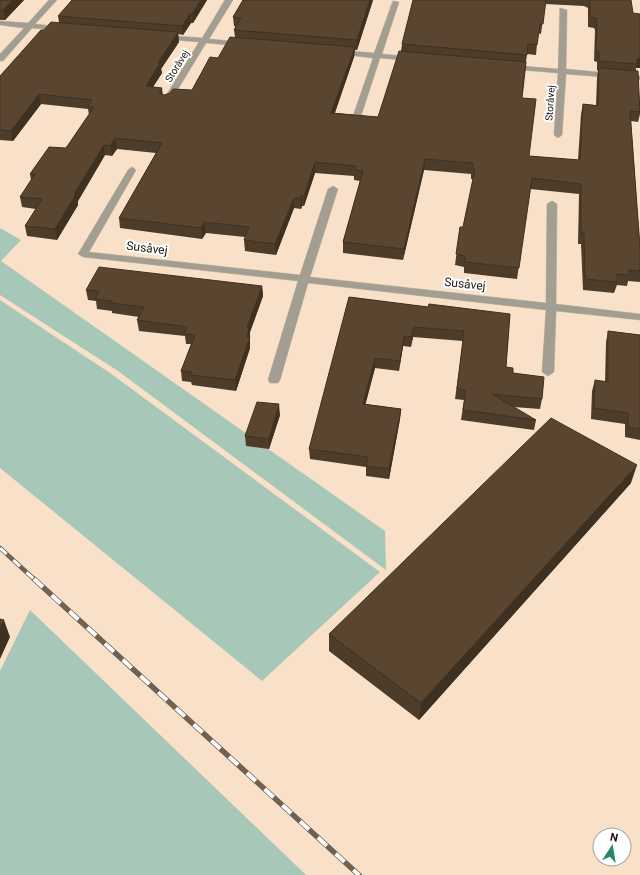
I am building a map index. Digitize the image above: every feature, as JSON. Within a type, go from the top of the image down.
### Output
[{"type":"street","points":[[0,59],[53,0]]},
{"type":"street","name":"Storåvej","points":[[166,102],[229,0]]},
{"type":"street","points":[[356,119],[395,2]]},
{"type":"street","name":"Storåvej","points":[[558,135],[562,71],[563,10]]},
{"type":"street","points":[[0,23],[69,30]]},
{"type":"street","name":"Storåvej","points":[[157,37],[252,45]]},
{"type":"street","points":[[330,52],[423,60]]},
{"type":"street","name":"Storåvej","points":[[500,66],[640,78]]},
{"type":"street","name":"Susåvej","points":[[132,170],[83,254],[640,317]]},
{"type":"street","points":[[274,380],[333,189]]},
{"type":"street","points":[[548,372],[552,307],[552,204]]},
{"type":"green space","points":[[0,228],[21,240],[1,261],[385,531],[386,570],[118,371],[0,295]]},
{"type":"green space","points":[[0,300],[110,373],[380,572],[262,681],[0,468]]},
{"type":"green space","points":[[30,610],[306,875],[0,875],[0,671]]},
{"type":"building","points":[[0,0],[13,0],[3,10],[0,10]]},
{"type":"building","points":[[72,0],[201,0],[182,26],[58,16]]},
{"type":"building","points":[[243,0],[370,0],[357,40],[234,30],[241,18],[233,17]]},
{"type":"building","points":[[413,0],[546,0],[543,24],[540,24],[537,45],[528,44],[527,55],[402,44]]},
{"type":"building","points":[[590,0],[631,0],[633,13],[640,14],[640,58],[637,59],[637,64],[599,61],[599,52],[596,52],[597,21],[596,18],[590,17]]},
{"type":"building","points":[[51,22],[178,32],[158,63],[160,63],[146,86],[162,88],[159,92],[164,95],[170,93],[173,89],[192,90],[210,57],[218,58],[230,37],[355,47],[331,113],[378,117],[399,51],[526,62],[522,98],[536,99],[529,156],[580,160],[583,104],[598,106],[599,68],[638,71],[640,112],[630,111],[640,247],[640,271],[629,270],[630,275],[617,274],[617,282],[585,279],[584,233],[581,233],[581,184],[532,178],[519,268],[465,262],[465,256],[456,254],[460,227],[463,227],[475,169],[472,169],[473,163],[425,159],[404,249],[343,242],[363,171],[355,170],[356,166],[315,162],[304,196],[302,195],[301,198],[294,198],[275,244],[244,240],[249,227],[204,222],[201,228],[119,218],[162,143],[115,138],[110,146],[104,145],[74,194],[76,194],[55,229],[25,226],[42,199],[20,197],[35,174],[30,174],[49,147],[66,148],[94,107],[88,106],[92,100],[39,94],[11,131],[0,130],[0,76],[41,30],[44,30]]},
{"type":"building","points":[[99,267],[262,286],[247,328],[249,328],[247,337],[250,337],[235,380],[190,375],[192,372],[181,371],[195,335],[184,334],[187,327],[137,320],[144,307],[111,303],[112,301],[95,299],[99,291],[86,290]]},
{"type":"building","points":[[349,297],[428,307],[429,304],[510,314],[506,367],[513,368],[513,373],[544,377],[542,399],[492,394],[536,420],[463,410],[466,390],[457,389],[464,331],[414,327],[412,337],[404,336],[400,361],[375,358],[363,404],[401,409],[389,469],[366,466],[368,457],[309,449]]},
{"type":"building","points":[[608,331],[640,335],[640,429],[628,427],[628,413],[594,408],[595,380],[608,382]]},
{"type":"building","points":[[257,402],[279,404],[269,439],[245,436]]},
{"type":"building","points":[[551,418],[637,465],[421,703],[329,634]]},
{"type":"building","points":[[0,619],[4,620],[0,627]]},
{"type":"railway","points":[[0,548],[35,580]]},
{"type":"railway","points":[[34,579],[359,875]]}]
